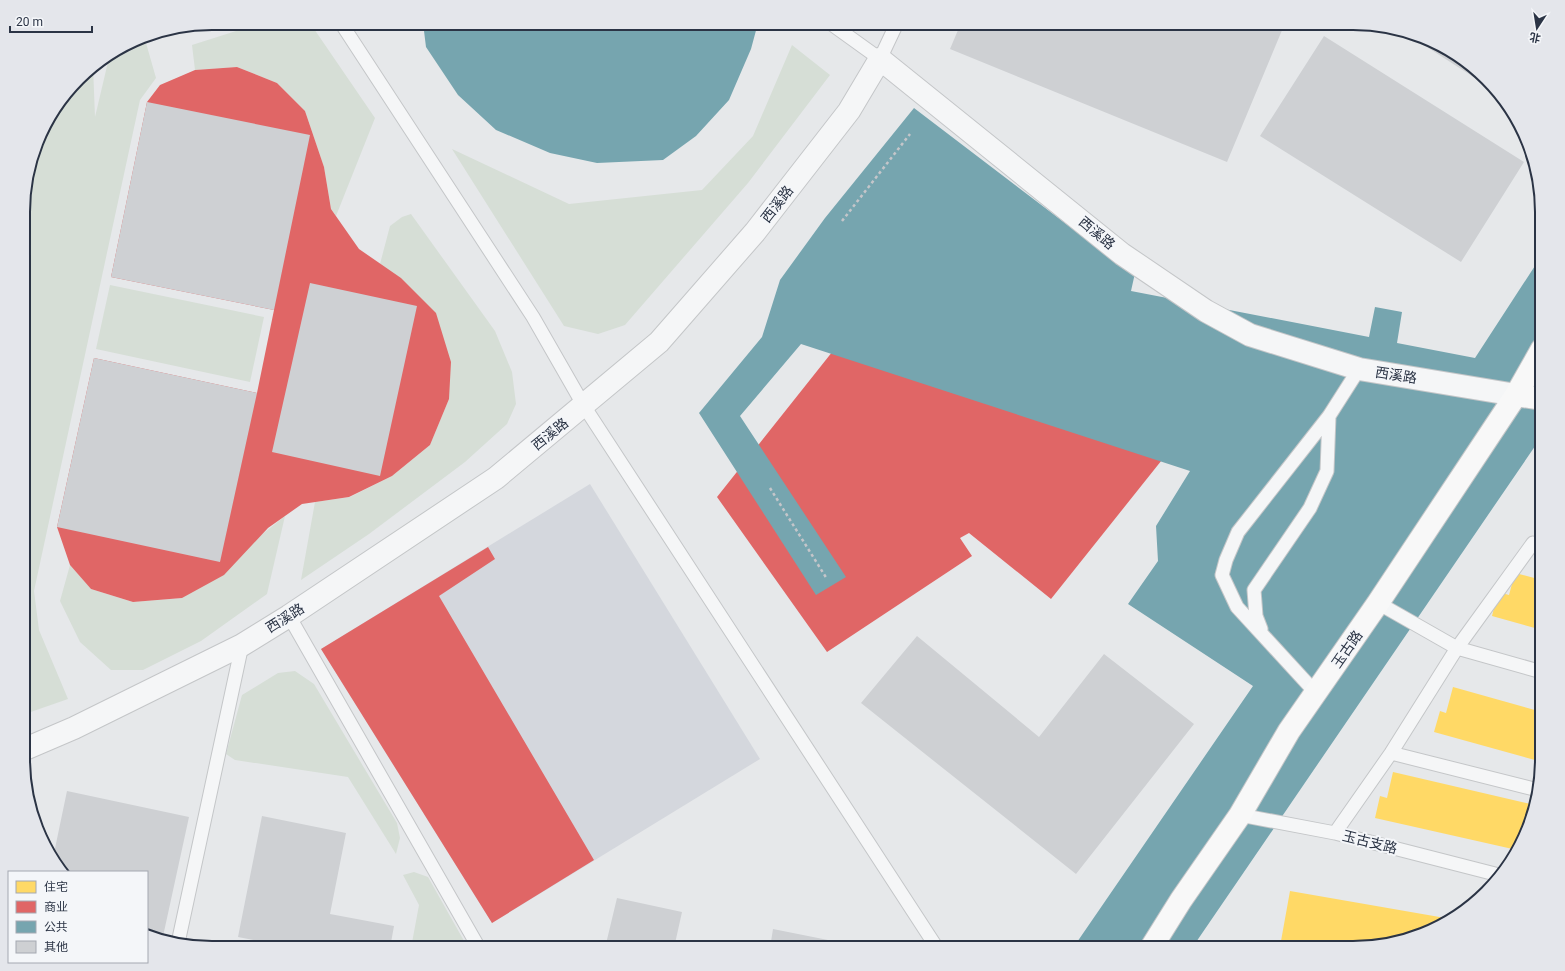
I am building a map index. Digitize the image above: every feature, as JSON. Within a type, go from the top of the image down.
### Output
[{"type":"main road","name":"玉古路","points":[[1155,941],[1181,900],[1240,815],[1288,731],[1378,603],[1516,395],[1535,361]]},
{"type":"main road","name":"西溪路","points":[[1516,395],[1535,398]]},
{"type":"street","name":"西溪路","points":[[30,747],[74,728],[242,645],[289,616],[496,478],[660,342],[755,232],[849,111],[880,59],[1122,254],[1206,311],[1250,335],[1359,369],[1516,395]]},
{"type":"lane","points":[[345,30],[533,317],[584,406],[932,941]]},
{"type":"lane","points":[[840,30],[880,59],[894,30]]},
{"type":"lane","points":[[1316,693],[1237,607],[1222,575],[1226,560],[1238,532],[1329,416],[1359,369]]},
{"type":"lane","points":[[1266,640],[1256,616],[1254,590],[1310,508],[1327,470],[1329,416]]},
{"type":"lane","points":[[1335,833],[1391,754],[1456,648],[1533,543],[1535,543]]},
{"type":"lane","points":[[1378,603],[1456,648],[1535,670]]},
{"type":"lane","points":[[289,616],[475,941]]},
{"type":"lane","points":[[179,937],[242,645]]},
{"type":"lane","points":[[1391,754],[1532,789]]},
{"type":"lane","name":"玉古支路","points":[[1240,815],[1335,833],[1494,874]]},
{"type":"path","points":[[842,221],[910,134]]},
{"type":"path","points":[[770,488],[827,579]]},
{"type":"shaded area","points":[[239,30],[315,30],[375,118],[336,216],[331,209],[324,167],[305,111],[277,83],[237,67],[195,70],[192,45]]},
{"type":"shaded area","points":[[146,43],[156,78],[140,100],[34,591],[39,630],[68,699],[30,712],[30,200],[36,165],[44,142],[54,121],[75,92],[93,74],[95,117],[108,63]]},
{"type":"shaded area","points":[[792,45],[830,75],[748,183],[625,325],[598,334],[564,326],[452,149],[569,204],[702,190],[753,136]]},
{"type":"shaded area","points":[[411,214],[495,331],[512,372],[516,404],[507,424],[465,462],[369,534],[301,580],[315,502],[350,497],[392,476],[430,445],[449,399],[380,264],[390,226],[402,217]]},
{"type":"shaded area","points":[[110,285],[264,317],[250,382],[96,349]]},
{"type":"shaded area","points":[[590,484],[760,759],[492,923],[321,649]]},
{"type":"shaded area","points":[[285,516],[267,594],[201,641],[143,670],[111,670],[80,642],[60,601],[70,565],[91,589],[133,602],[182,598]]},
{"type":"shaded area","points":[[295,671],[314,684],[397,823],[400,838],[396,854],[348,777],[235,760],[226,754],[242,695],[278,673]]},
{"type":"shaded area","points":[[414,872],[428,877],[464,941],[412,941],[419,905],[403,875]]},
{"type":"building: 住宅","points":[[1515,573],[1535,578],[1535,628],[1492,616],[1498,592],[1509,595]]},
{"type":"building: 住宅","points":[[1453,687],[1535,710],[1535,760],[1434,732],[1440,711],[1446,713]]},
{"type":"building: 住宅","points":[[1393,772],[1529,804],[1521,829],[1512,849],[1375,818],[1380,796],[1387,798]]},
{"type":"building: 住宅","points":[[1290,891],[1443,918],[1423,927],[1400,935],[1365,941],[1281,941]]},
{"type":"building: 商业","points":[[237,67],[277,83],[305,111],[324,167],[331,209],[359,249],[401,278],[436,313],[451,362],[449,399],[430,445],[392,476],[349,497],[302,504],[268,528],[224,575],[182,598],[133,602],[91,589],[70,565],[57,527],[94,358],[257,393],[274,310],[111,277],[147,102],[160,85],[195,70]]},
{"type":"building: 商业","points":[[941,215],[1197,416],[1051,599],[969,533],[960,538],[972,556],[827,652],[717,497]]},
{"type":"building: 商业","points":[[488,547],[495,559],[439,596],[594,860],[492,923],[321,649]]},
{"type":"building: 公共","points":[[424,30],[756,30],[751,49],[729,100],[696,136],[663,160],[597,163],[550,153],[496,130],[458,95],[426,47]]},
{"type":"building: 公共","points":[[914,108],[1111,258],[1135,273],[1131,291],[1369,337],[1375,307],[1402,312],[1397,343],[1475,358],[1535,266],[1535,446],[1197,941],[1078,941],[1253,686],[1128,604],[1158,561],[1156,526],[1190,471],[801,344],[740,416],[846,577],[816,595],[699,413],[762,337],[780,280],[825,218]]},
{"type":"building: 其他","points":[[958,30],[1282,30],[1227,162],[950,49]]},
{"type":"building: 其他","points":[[1324,36],[1524,162],[1461,262],[1260,136]]},
{"type":"building: 其他","points":[[1421,43],[1444,54],[1480,81]]},
{"type":"building: 其他","points":[[147,102],[310,135],[274,310],[111,277]]},
{"type":"building: 其他","points":[[310,283],[417,306],[380,476],[272,452]]},
{"type":"building: 其他","points":[[94,358],[257,393],[220,562],[57,527]]},
{"type":"building: 其他","points":[[917,636],[1039,737],[1104,654],[1194,724],[1076,874],[861,703]]},
{"type":"building: 其他","points":[[67,791],[189,817],[163,934],[148,929],[148,871],[69,871],[55,851]]},
{"type":"building: 其他","points":[[262,816],[346,833],[330,914],[394,926],[391,941],[258,941],[238,937]]},
{"type":"building: 其他","points":[[617,898],[682,912],[676,941],[607,941]]},
{"type":"building: 其他","points":[[773,929],[833,941],[771,941]]}]
